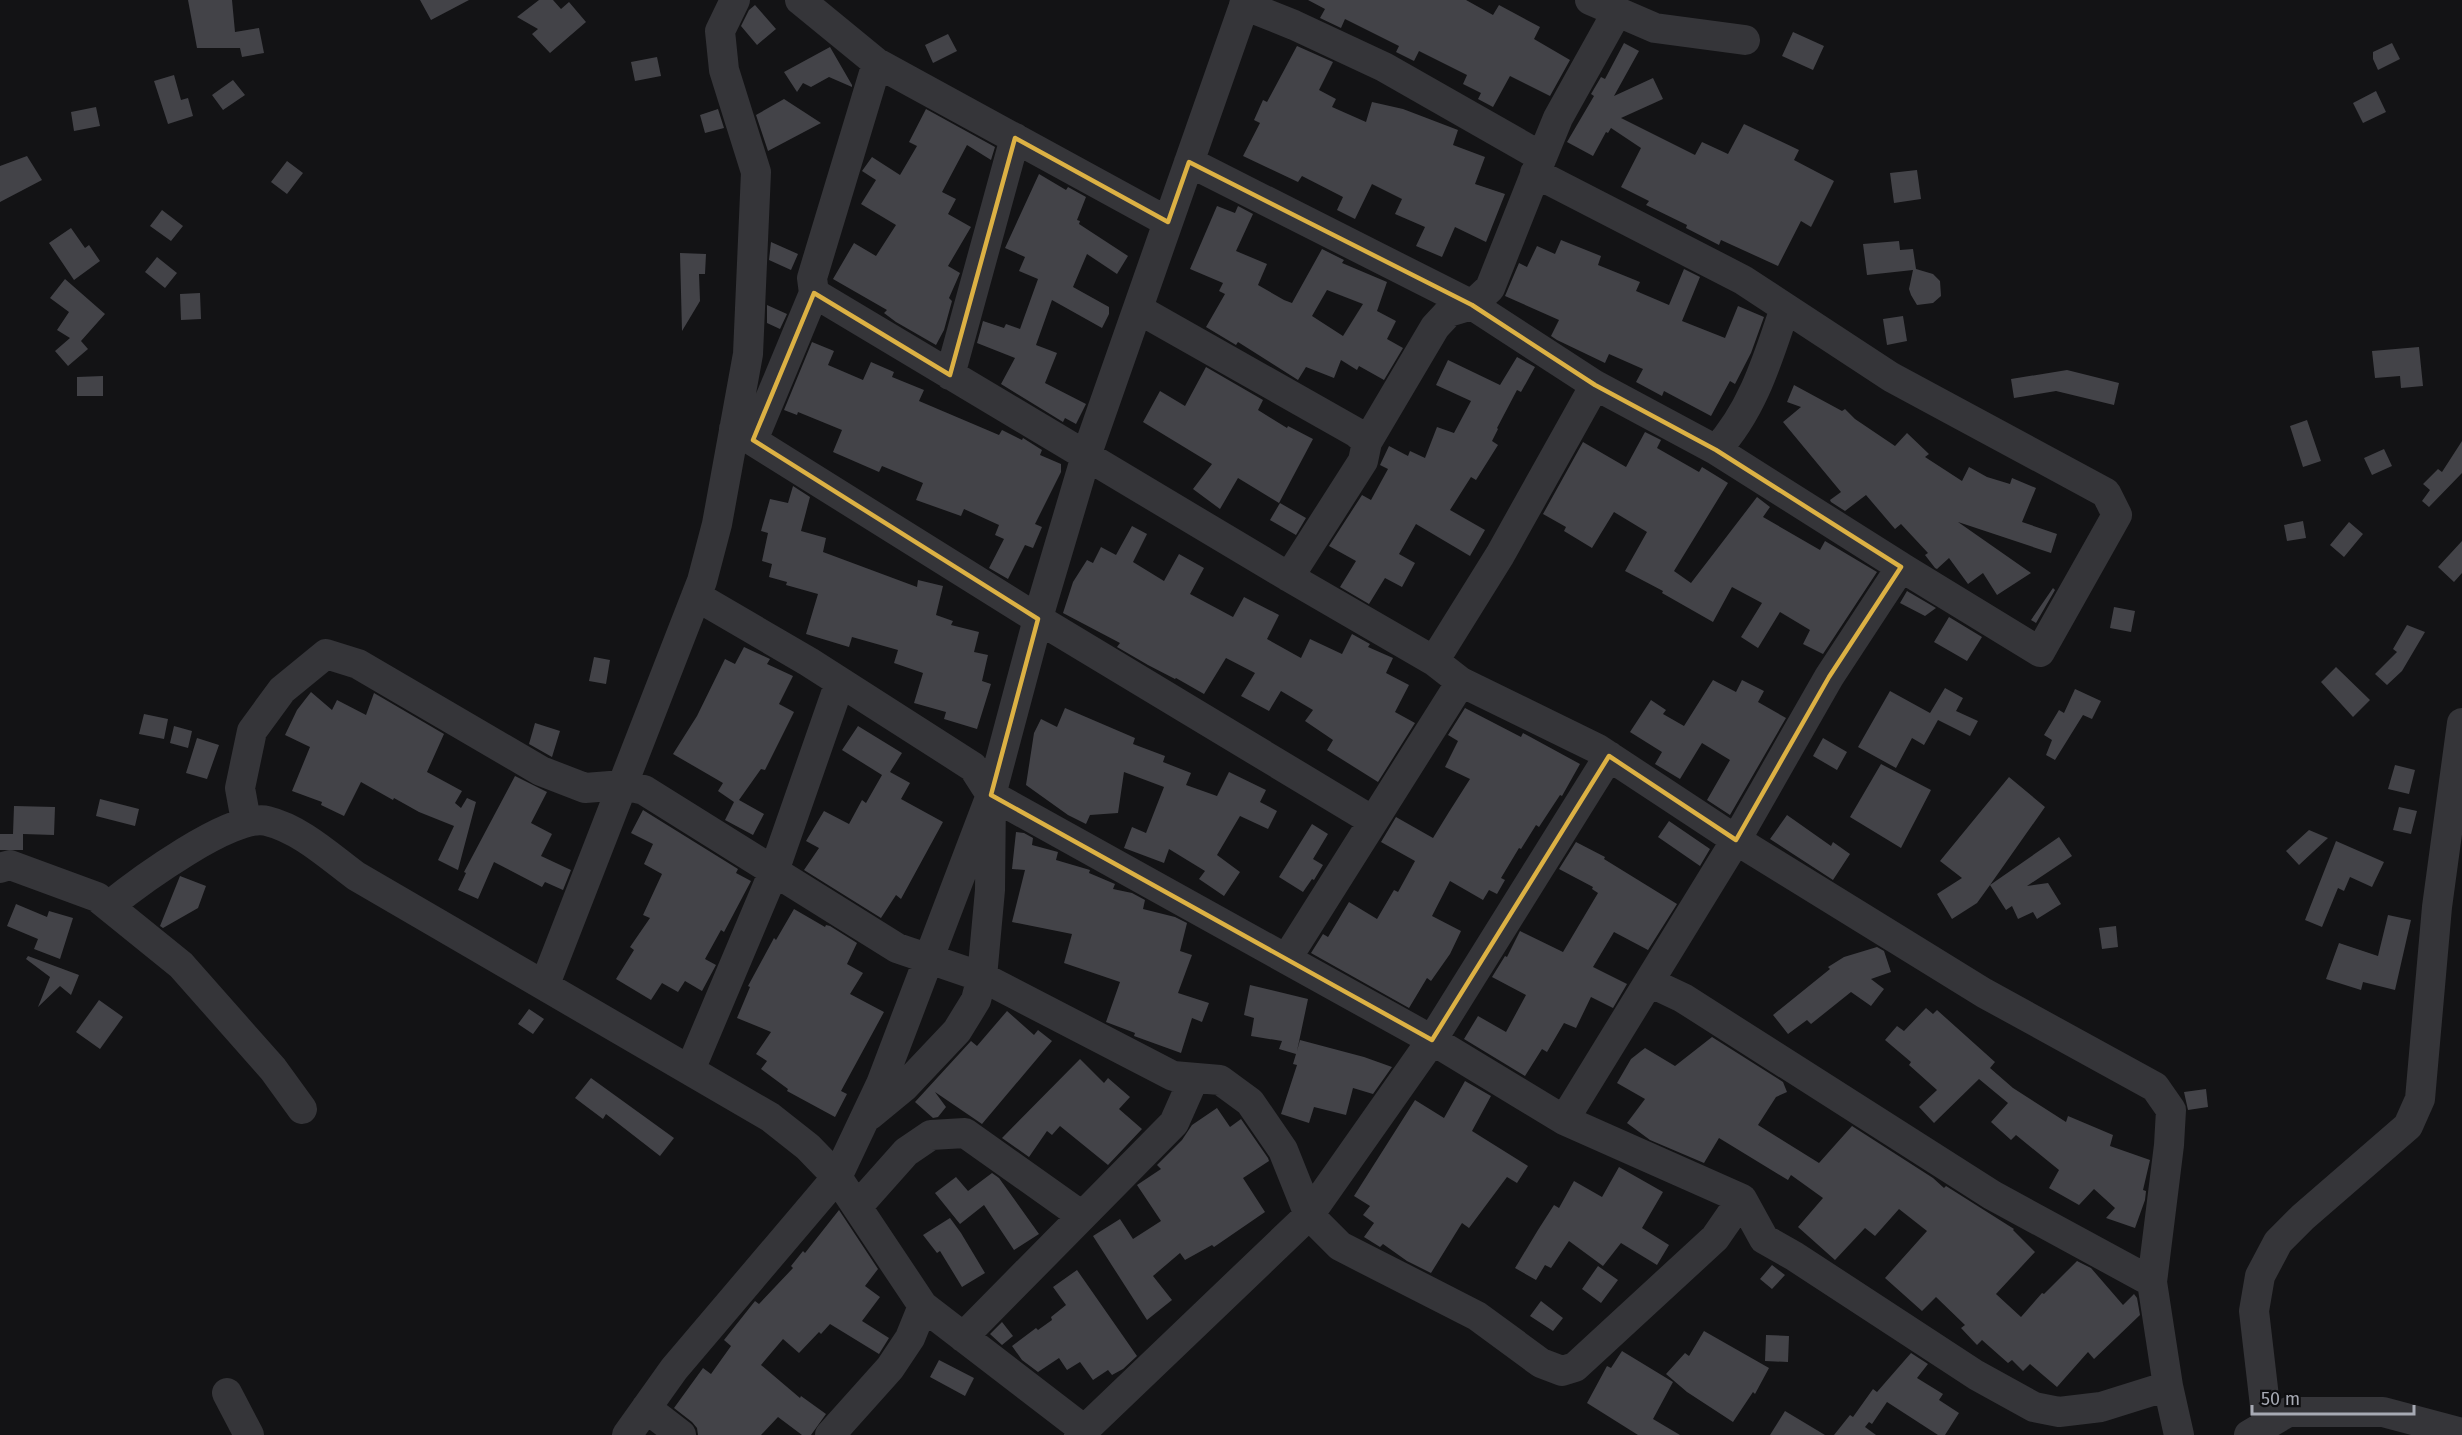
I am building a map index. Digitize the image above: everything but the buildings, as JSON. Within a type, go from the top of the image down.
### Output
[{"type":"street","points":[[735,0],[720,31],[724,70],[756,172],[743,435]]},
{"type":"street","points":[[800,0],[877,63],[1168,222]]},
{"type":"street","points":[[1590,0],[1655,28],[1745,40]]},
{"type":"street","points":[[627,1435],[674,1369],[837,1177],[881,1084],[991,795],[1038,619],[1086,456],[1245,2],[1384,67],[1538,165],[1743,280],[1891,377],[2106,493],[2116,515],[2040,652],[1716,450],[1595,385],[1472,305],[1189,162]]},
{"type":"street","points":[[1289,577],[1363,461],[1367,442],[1435,327],[1449,312],[1472,305],[1490,288],[1558,118],[1617,12]]},
{"type":"street","points":[[545,984],[696,596],[743,435],[814,293],[812,278],[877,63]]},
{"type":"street","points":[[950,375],[1015,138]]},
{"type":"street","points":[[814,293],[1434,661],[1461,682],[1609,756],[1736,840],[1984,993],[2155,1087],[2170,1110],[2169,1145],[2152,1282],[2168,1386],[2179,1435]]},
{"type":"street","points":[[1716,450],[1733,432],[1759,384],[1785,308]]},
{"type":"street","points":[[1138,309],[1357,433],[1367,442]]},
{"type":"street","points":[[1434,661],[1500,555],[1595,385]]},
{"type":"street","points":[[743,435],[1038,619],[1373,821]]},
{"type":"street","points":[[1564,1120],[1736,840],[1829,677],[1901,567]]},
{"type":"street","points":[[696,596],[840,682],[973,767],[991,795],[1432,1040],[1564,1120],[1742,1198],[1764,1239],[1976,1375],[2034,1407],[2059,1412],[2101,1407],[2168,1386]]},
{"type":"street","points":[[246,821],[240,788],[252,731],[282,690],[326,654],[358,664],[541,771],[585,788],[623,785],[644,790],[897,948],[982,977],[1173,1076],[1220,1080],[1250,1102],[1283,1149],[1309,1215],[1340,1246],[1477,1316],[1541,1363],[1562,1371],[1575,1367],[1715,1238],[1742,1198]]},
{"type":"street","points":[[690,1070],[774,871],[840,682]]},
{"type":"street","points":[[1287,958],[1461,682]]},
{"type":"street","points":[[2462,723],[2437,907],[2420,1099],[2408,1126],[2303,1217],[2278,1242],[2260,1276],[2254,1311],[2258,1429],[2288,1412],[2383,1412],[2462,1433]]},
{"type":"street","points":[[109,906],[137,884],[197,845],[246,821],[266,820],[301,836],[356,876],[770,1117],[808,1147],[837,1177],[923,1306],[1081,1432],[1309,1215],[1432,1040],[1609,756]]},
{"type":"street","points":[[865,1119],[904,1087],[957,1031],[975,999],[982,977],[990,890],[991,795]]},
{"type":"street","points":[[3,874],[96,897],[109,906],[181,965],[273,1069],[302,1109]]},
{"type":"street","points":[[1649,982],[1683,998],[1992,1195],[2152,1282]]},
{"type":"street","points":[[963,1337],[1174,1123],[1194,1078]]},
{"type":"street","points":[[857,1207],[906,1152],[931,1135],[965,1133],[1082,1216]]},
{"type":"street","points":[[830,1435],[890,1368],[910,1338],[923,1306]]},
{"type":"street","points":[[227,1393],[249,1435]]},
{"type":"street","points":[[646,1408],[681,1435]]},
{"type":"highlighted area","points":[[1015,138],[1168,222],[1189,162],[1472,305],[1595,385],[1716,450],[1901,567],[1829,677],[1736,840],[1609,756],[1432,1040],[991,795],[1038,619],[753,440],[814,293],[950,375]]}]
